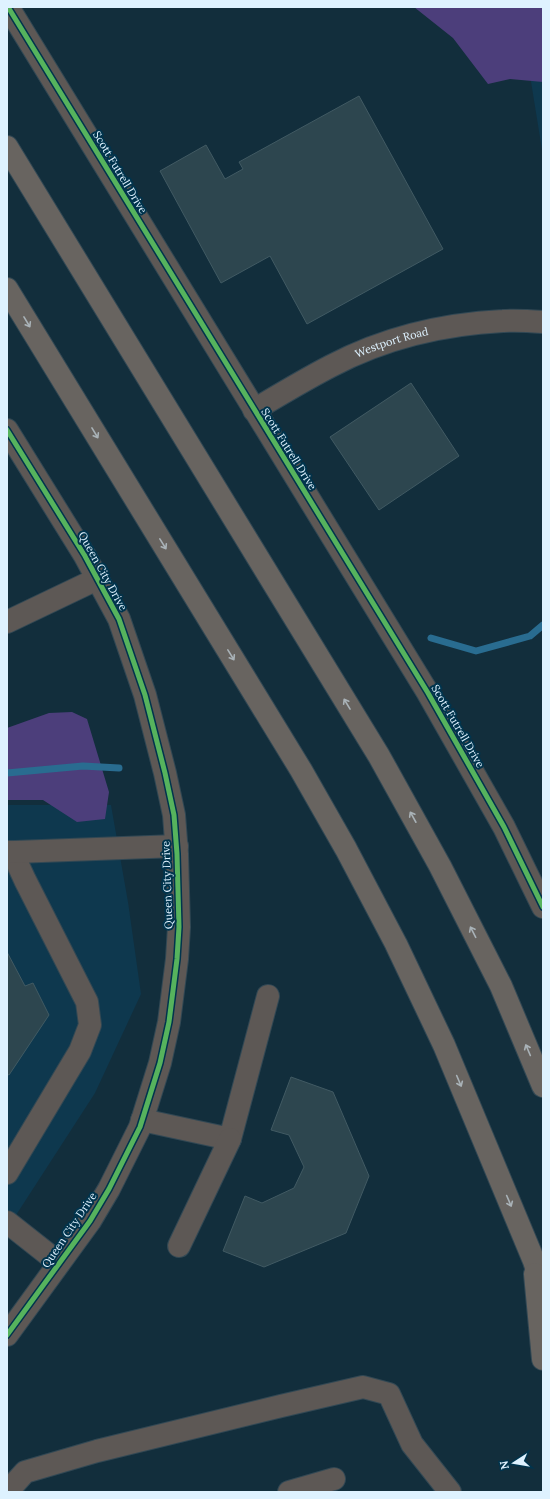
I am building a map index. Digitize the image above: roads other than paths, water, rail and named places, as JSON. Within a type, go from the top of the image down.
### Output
[{"type":"highway","points":[[7,147],[382,763],[440,866],[497,979],[543,1086]]},
{"type":"highway","points":[[7,289],[301,770],[346,849],[396,944],[444,1044],[534,1261],[543,1289]]},
{"type":"highway","points":[[534,1261],[543,1359]]},
{"type":"street","name":"Scott Futrell Drive","points":[[8,7],[428,693],[504,827],[543,905]]},
{"type":"street","name":"Westport Road","points":[[254,410],[332,366],[384,343],[411,334],[452,326],[489,322],[543,322]]},
{"type":"street","name":"Queen City Drive","points":[[7,430],[85,556],[119,619],[145,695],[174,816],[177,846],[179,927],[177,959],[169,1022],[160,1063],[140,1127],[109,1189],[90,1221],[7,1335]]},
{"type":"street","points":[[7,622],[97,579]]},
{"type":"street","points":[[7,1174],[80,1051],[90,1025],[87,1002],[11,852],[177,846]]},
{"type":"street","points":[[179,1246],[230,1139],[268,996]]},
{"type":"street","points":[[142,1120],[230,1139]]},
{"type":"street","points":[[7,1222],[59,1263]]},
{"type":"street","points":[[7,1492],[25,1472],[97,1451],[363,1387],[389,1394],[412,1444],[450,1492]]},
{"type":"street","points":[[289,1492],[334,1478]]},
{"type":"waterway","points":[[431,638],[476,651],[530,636],[543,625]]},
{"type":"waterway","points":[[7,773],[83,766],[119,768]]}]
